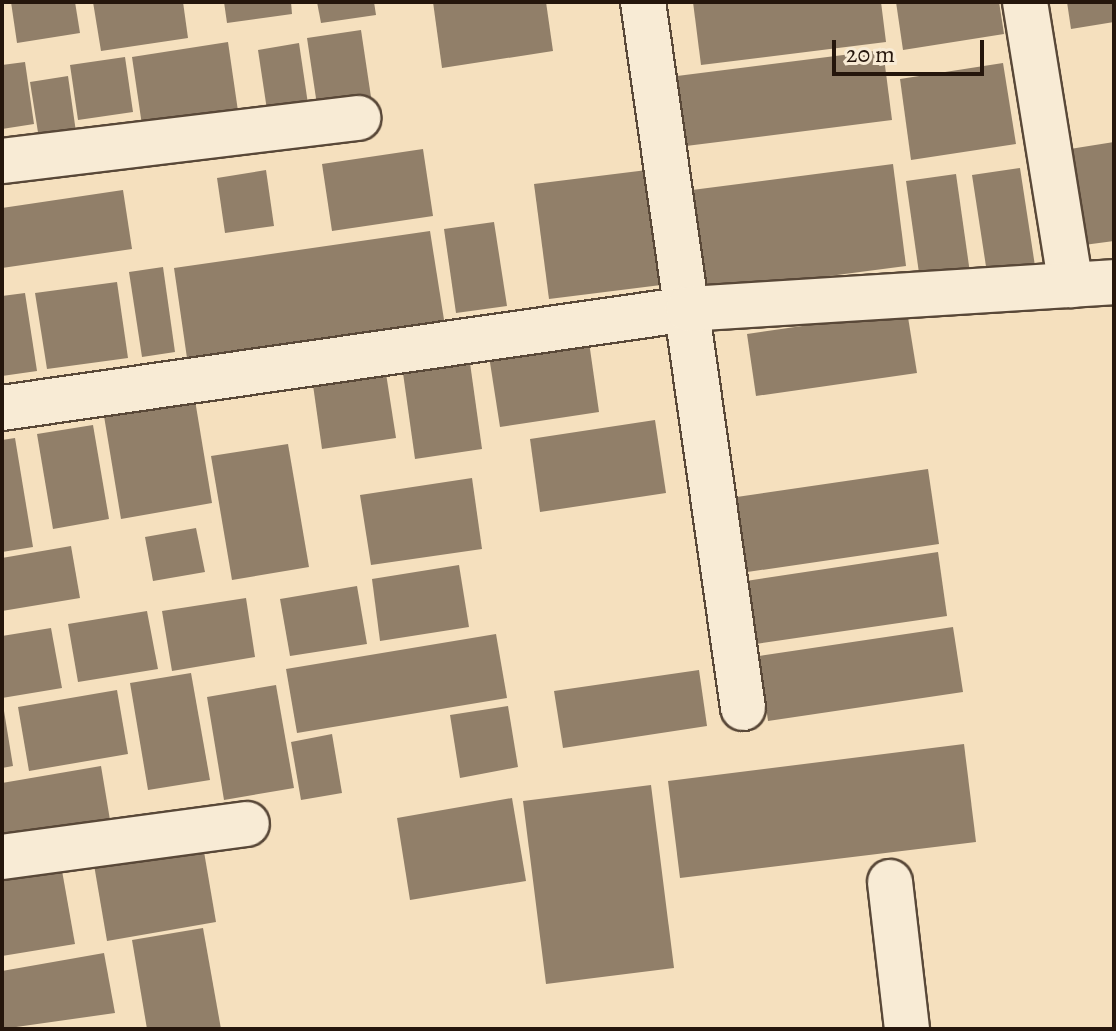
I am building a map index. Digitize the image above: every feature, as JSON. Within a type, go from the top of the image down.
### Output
[{"type":"street","points":[[643,2],[743,708]]},
{"type":"street","points":[[1025,2],[1071,285]]},
{"type":"street","points":[[2,161],[358,118]]},
{"type":"street","points":[[2,408],[688,309],[1114,282]]},
{"type":"street","points":[[2,857],[247,824]]},
{"type":"street","points":[[890,882],[907,1029]]},
{"type":"building","points":[[11,2],[75,2],[80,33],[17,43]]},
{"type":"building","points":[[93,2],[183,2],[188,38],[101,51]]},
{"type":"building","points":[[224,2],[291,2],[292,14],[227,23]]},
{"type":"building","points":[[317,2],[374,2],[376,15],[321,23]]},
{"type":"building","points":[[433,2],[546,2],[553,51],[442,68]]},
{"type":"building","points":[[693,2],[881,2],[886,42],[701,65]]},
{"type":"building","points":[[896,2],[999,2],[1004,34],[903,50]]},
{"type":"building","points":[[1067,2],[1114,2],[1114,22],[1071,29]]},
{"type":"building","points":[[361,30],[371,97],[317,105],[307,38]]},
{"type":"building","points":[[228,42],[239,118],[143,132],[132,57]]},
{"type":"building","points":[[299,43],[308,104],[267,110],[258,50]]},
{"type":"building","points":[[883,50],[892,120],[686,146],[677,76]]},
{"type":"building","points":[[125,57],[133,112],[78,120],[70,65]]},
{"type":"building","points":[[25,62],[34,124],[2,129],[2,65]]},
{"type":"building","points":[[1003,63],[1016,144],[911,160],[900,79]]},
{"type":"building","points":[[68,76],[77,139],[40,145],[30,82]]},
{"type":"building","points":[[1114,142],[1114,241],[1084,245],[1070,149]]},
{"type":"building","points":[[423,149],[433,216],[332,231],[322,164]]},
{"type":"building","points":[[893,164],[906,266],[705,292],[692,190]]},
{"type":"building","points":[[1020,168],[1035,266],[987,273],[972,175]]},
{"type":"building","points":[[266,170],[274,226],[225,233],[217,178]]},
{"type":"building","points":[[647,170],[661,285],[549,299],[534,184]]},
{"type":"building","points":[[956,174],[970,273],[920,280],[906,181]]},
{"type":"building","points":[[123,190],[132,249],[2,268],[2,208]]},
{"type":"building","points":[[494,222],[507,306],[456,313],[444,229]]},
{"type":"building","points":[[430,231],[445,326],[188,365],[174,268]]},
{"type":"building","points":[[163,267],[175,352],[142,357],[129,272]]},
{"type":"building","points":[[117,282],[128,358],[47,369],[35,293]]},
{"type":"building","points":[[25,293],[37,371],[2,376],[2,296]]},
{"type":"building","points":[[907,311],[917,373],[756,396],[747,334]]},
{"type":"building","points":[[589,342],[599,412],[500,427],[489,356]]},
{"type":"building","points":[[470,363],[482,449],[415,459],[403,373]]},
{"type":"building","points":[[385,367],[396,438],[322,449],[312,378]]},
{"type":"building","points":[[195,400],[212,503],[121,519],[104,416]]},
{"type":"building","points":[[655,420],[666,493],[540,512],[530,439]]},
{"type":"building","points":[[93,425],[109,519],[53,529],[37,434]]},
{"type":"building","points":[[15,438],[33,547],[2,552],[2,440]]},
{"type":"building","points":[[288,444],[309,567],[232,580],[211,456]]},
{"type":"building","points":[[928,469],[939,544],[734,574],[723,499]]},
{"type":"building","points":[[472,478],[482,549],[371,565],[360,495]]},
{"type":"building","points":[[196,528],[205,572],[153,581],[145,537]]},
{"type":"building","points":[[71,546],[80,598],[2,611],[2,558]]},
{"type":"building","points":[[938,552],[947,616],[756,644],[746,581]]},
{"type":"building","points":[[459,565],[469,627],[380,641],[372,579]]},
{"type":"building","points":[[357,586],[367,644],[290,656],[280,599]]},
{"type":"building","points":[[246,598],[255,657],[172,671],[162,611]]},
{"type":"building","points":[[147,611],[158,669],[78,682],[68,624]]},
{"type":"building","points":[[953,627],[963,692],[768,721],[759,656]]},
{"type":"building","points":[[51,628],[62,688],[2,698],[2,636]]},
{"type":"building","points":[[496,634],[507,698],[297,733],[286,669]]},
{"type":"building","points":[[699,670],[707,726],[563,748],[554,691]]},
{"type":"building","points":[[191,673],[210,780],[148,790],[130,683]]},
{"type":"building","points":[[276,685],[294,788],[224,800],[207,697]]},
{"type":"building","points":[[117,690],[128,754],[29,771],[18,707]]},
{"type":"building","points":[[508,706],[518,767],[460,778],[450,715]]},
{"type":"building","points":[[2,712],[13,766],[2,768]]},
{"type":"building","points":[[332,734],[342,793],[301,800],[291,742]]},
{"type":"building","points":[[964,744],[976,842],[680,878],[668,781]]},
{"type":"building","points":[[101,766],[111,826],[2,845],[2,783]]},
{"type":"building","points":[[651,785],[674,968],[546,984],[523,801]]},
{"type":"building","points":[[512,798],[526,881],[410,900],[397,818]]},
{"type":"building","points":[[202,840],[216,922],[107,941],[93,859]]},
{"type":"building","points":[[61,865],[75,944],[2,956],[2,875]]},
{"type":"building","points":[[203,928],[221,1029],[147,1029],[132,940]]},
{"type":"building","points":[[104,953],[115,1013],[2,1029],[2,971]]}]
